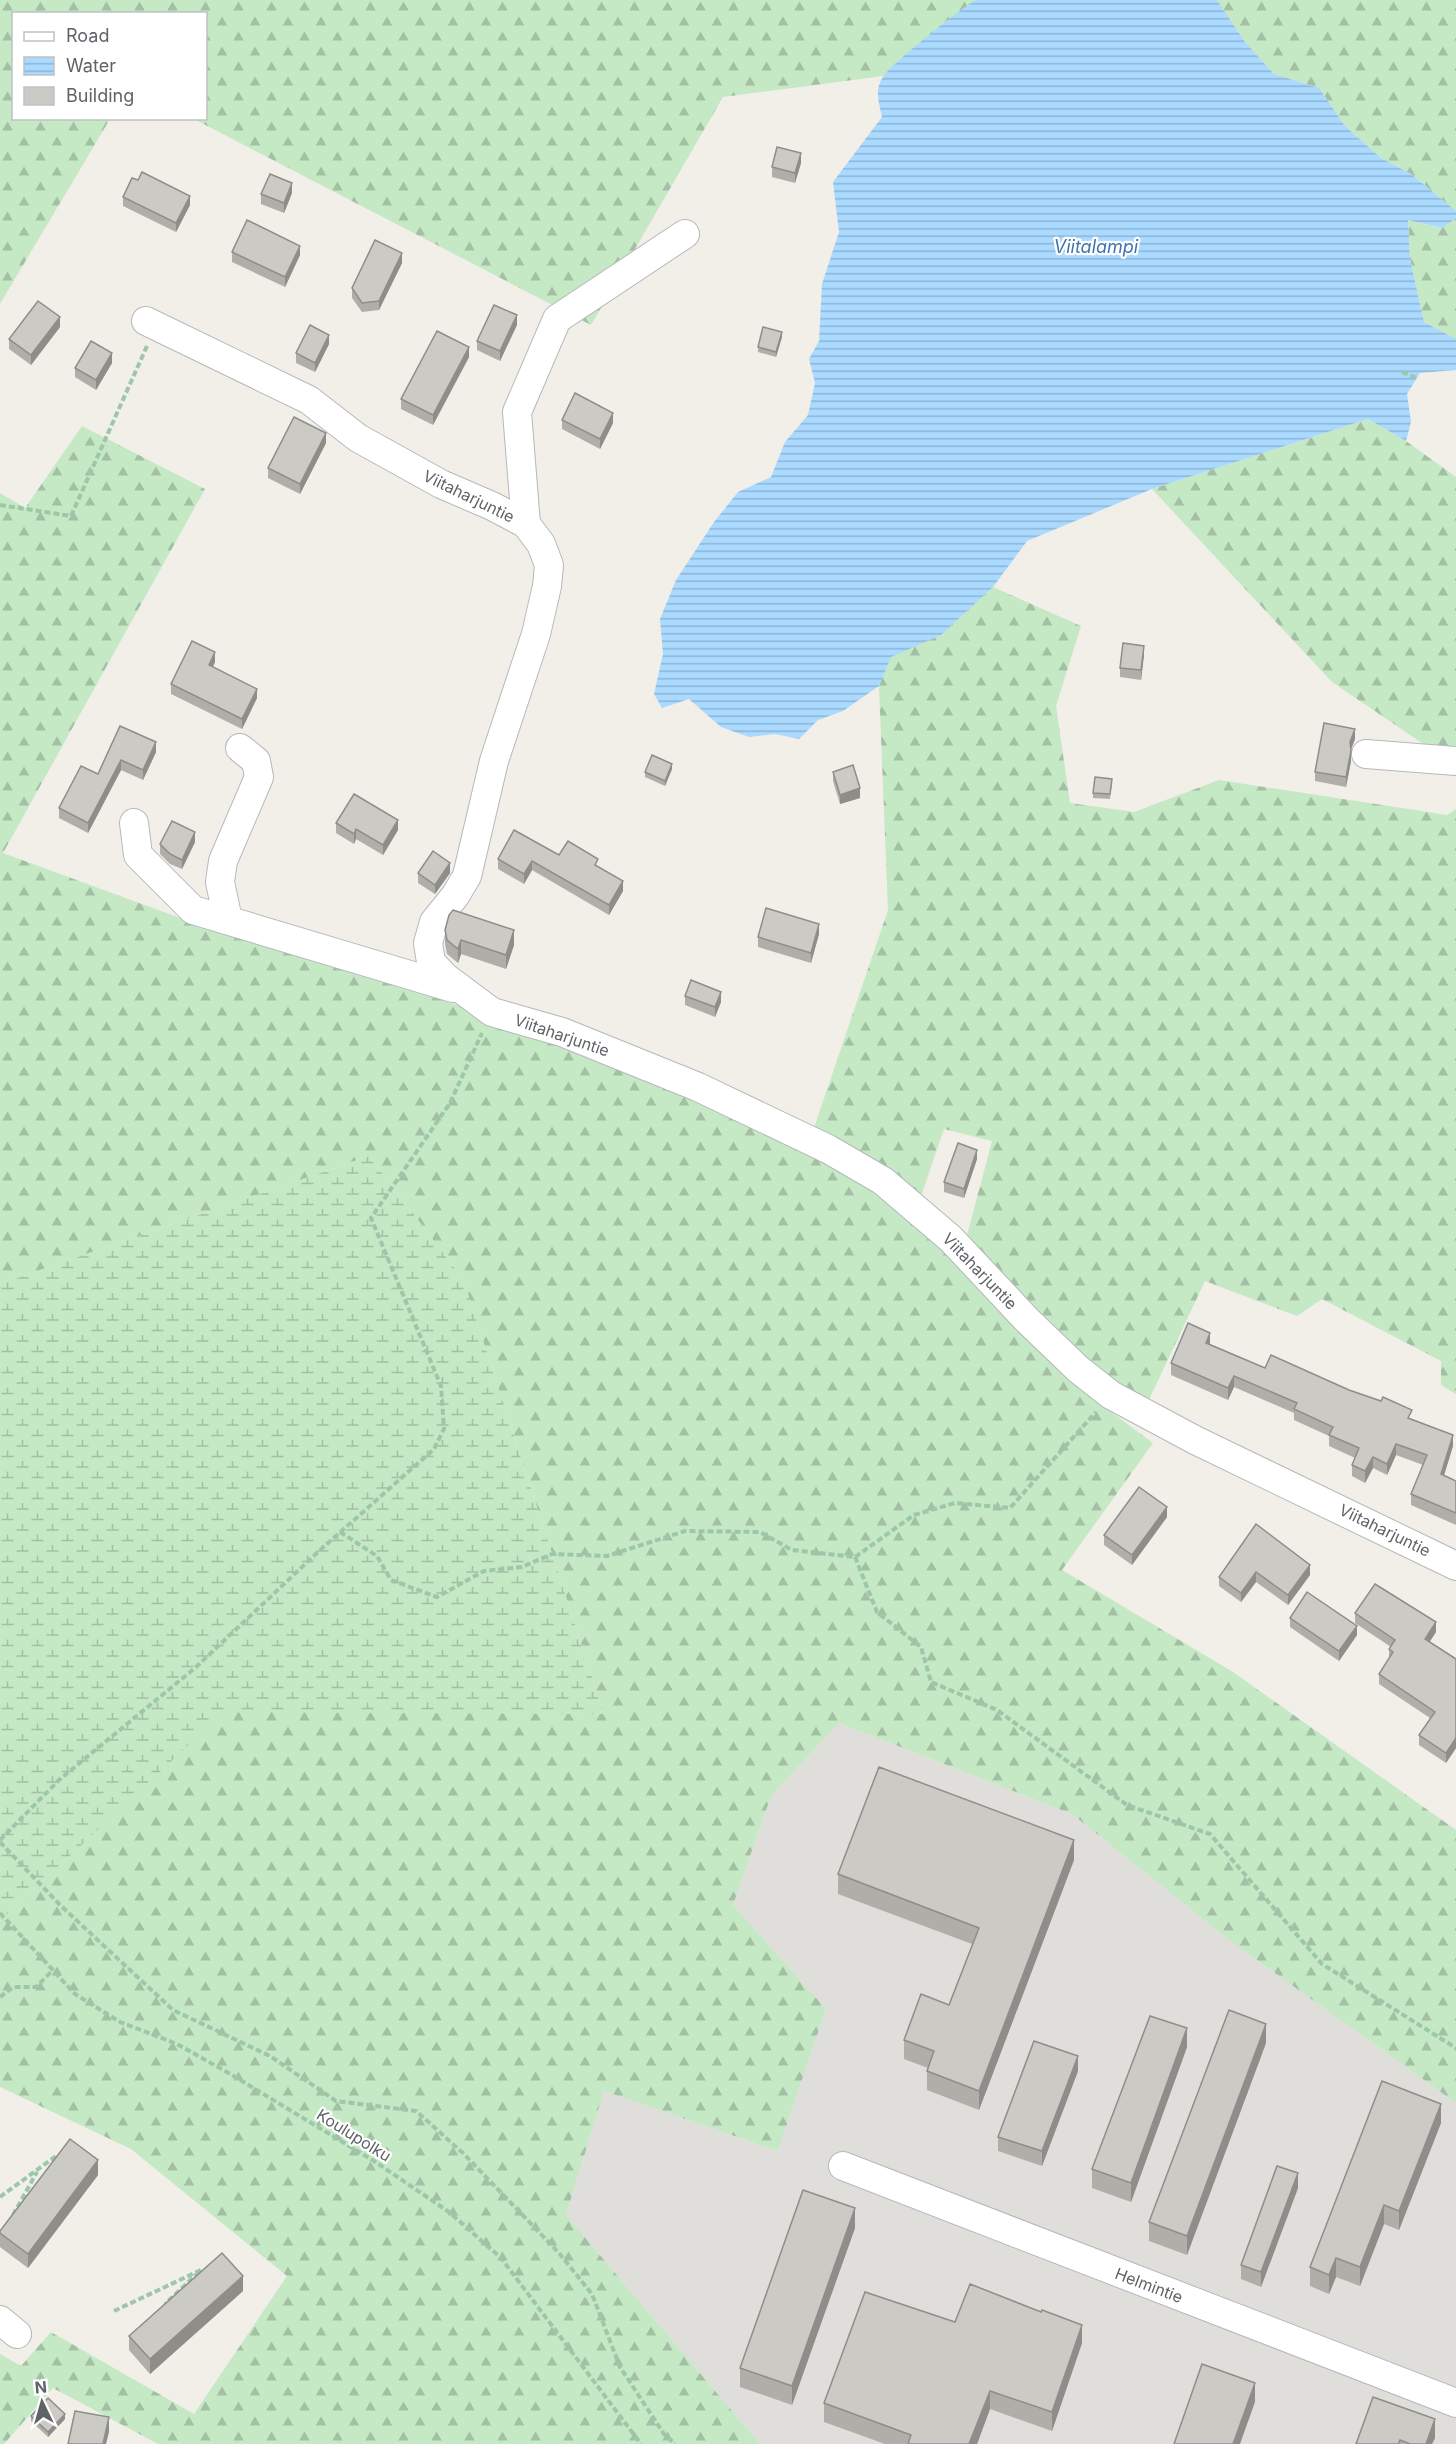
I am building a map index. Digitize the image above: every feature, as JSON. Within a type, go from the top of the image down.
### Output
[{"type":"street","points":[[526,524],[518,412],[557,319],[685,234]]},
{"type":"street","name":"Viitaharjuntie","points":[[151,324],[309,400],[358,438],[441,484],[492,506],[526,524],[541,544],[549,565],[547,586],[538,625],[494,761],[467,876],[455,896],[434,922],[428,944],[431,962],[461,990],[492,1012],[562,1032],[698,1087],[828,1149],[883,1181],[951,1239],[1026,1319],[1078,1369],[1111,1395],[1195,1440],[1456,1566]]},
{"type":"street","points":[[228,920],[220,882],[223,861],[259,777],[256,761],[240,748]]},
{"type":"street","points":[[1366,754],[1456,761]]},
{"type":"street","points":[[134,823],[138,855],[193,910],[461,990]]},
{"type":"street","name":"Helmintie","points":[[843,2166],[1456,2403]]},
{"type":"path","points":[[0,505],[71,516],[151,324]]},
{"type":"path","points":[[1402,372],[1417,378]]},
{"type":"path","points":[[492,1012],[450,1102],[371,1218],[441,1386],[444,1429],[434,1449],[340,1532],[195,1668],[59,1780],[0,1841],[60,1905],[173,2010],[270,2056],[336,2100],[416,2111],[464,2154],[559,2253],[592,2294],[620,2367],[664,2434],[675,2444]]},
{"type":"path","points":[[340,1532],[377,1556],[391,1580],[437,1597],[484,1570],[522,1567],[552,1554],[607,1556],[685,1531],[760,1532],[792,1550],[855,1557],[914,1515],[955,1503],[1010,1508],[1111,1395]]},
{"type":"path","points":[[855,1557],[876,1612],[921,1647],[931,1682],[998,1710],[1128,1805],[1210,1834],[1322,1964],[1456,2048]]},
{"type":"path","name":"Koulupolku","points":[[0,1913],[75,1994],[120,2022],[177,2044],[232,2075],[374,2161],[449,2212],[501,2258],[641,2444]]},
{"type":"path","points":[[0,1997],[13,1987],[36,1987],[53,1970]]},
{"type":"path","points":[[0,2197],[56,2156]]},
{"type":"path","points":[[12,2216],[39,2168]]},
{"type":"path","points":[[114,2311],[201,2270],[163,2306]]},
{"type":"shaded area","points":[[839,1723],[1072,1814],[1233,1943],[1456,2103],[1456,2444],[760,2444],[566,2215],[604,2091],[778,2151],[826,2009],[733,1905],[771,1796]]},
{"type":"green space","points":[[0,0],[976,0],[910,51],[883,76],[723,97],[591,325],[196,120],[207,120],[207,12],[12,12],[12,120],[109,120],[0,304]]},
{"type":"green space","points":[[1217,0],[1456,0],[1456,211],[1411,174],[1381,158],[1345,126],[1319,88],[1274,74],[1245,42]]},
{"type":"green space","points":[[1456,218],[1456,339],[1424,322],[1410,259],[1408,220],[1441,228]]},
{"type":"green space","points":[[1368,419],[1406,441],[1456,477],[1456,766],[1332,682],[1152,489]]},
{"type":"green space","points":[[82,426],[205,489],[3,853],[191,922],[516,1023],[689,1092],[804,1150],[876,1192],[942,1247],[1099,1403],[1153,1443],[1062,1570],[1233,1672],[1456,1830],[1456,2103],[1233,1943],[1072,1814],[839,1723],[771,1796],[733,1905],[826,2009],[778,2151],[604,2091],[566,2215],[760,2444],[158,2444],[53,2388],[4,2444],[0,2444],[0,2354],[21,2366],[51,2332],[194,2414],[287,2276],[131,2149],[0,2087],[0,1921],[224,1711],[604,1714],[463,1279],[369,1156],[0,1284],[0,493],[25,508]]},
{"type":"green space","points":[[993,587],[1081,626],[1056,706],[1070,803],[1134,812],[1219,780],[1447,815],[1456,809],[1456,1394],[1441,1385],[1441,1361],[1322,1299],[1297,1316],[1205,1281],[1147,1404],[1118,1388],[966,1239],[992,1141],[944,1129],[921,1196],[814,1128],[888,910],[879,686],[890,657],[941,634]]},
{"type":"green space","points":[[369,1156],[463,1279],[604,1714],[224,1712],[0,1921],[0,1284]]},
{"type":"water","name":"Viitalampi","points":[[976,0],[1217,0],[1245,42],[1274,74],[1319,88],[1345,126],[1381,158],[1411,174],[1456,211],[1456,218],[1442,228],[1408,220],[1410,259],[1424,322],[1456,339],[1456,370],[1420,373],[1407,394],[1411,422],[1406,441],[1368,419],[1152,489],[1027,541],[993,587],[941,635],[891,657],[879,686],[843,711],[818,720],[799,739],[775,734],[749,737],[721,727],[689,699],[662,708],[654,694],[663,654],[660,619],[676,580],[714,522],[738,492],[771,477],[785,442],[808,415],[815,383],[809,359],[819,341],[822,284],[839,232],[833,182],[882,117],[878,92],[883,77],[927,37]]},
{"type":"building","points":[[777,147],[801,153],[795,173],[772,167]]},
{"type":"building","points":[[142,172],[190,196],[176,223],[123,197],[132,178],[138,180]]},
{"type":"building","points":[[270,174],[292,183],[284,203],[261,194]]},
{"type":"building","points":[[247,220],[300,246],[285,277],[232,252]]},
{"type":"building","points":[[375,240],[402,253],[379,301],[362,303],[352,288]]},
{"type":"building","points":[[38,301],[60,317],[31,355],[9,339]]},
{"type":"building","points":[[494,305],[517,315],[500,351],[477,341]]},
{"type":"building","points":[[310,325],[329,335],[315,363],[296,353]]},
{"type":"building","points":[[763,327],[782,332],[776,352],[758,347]]},
{"type":"building","points":[[437,331],[469,347],[433,415],[401,399]]},
{"type":"building","points":[[91,341],[112,353],[96,380],[75,368]]},
{"type":"building","points":[[575,393],[613,413],[600,439],[562,420]]},
{"type":"building","points":[[294,417],[326,433],[300,484],[268,468]]},
{"type":"building","points":[[192,641],[215,652],[209,665],[257,689],[242,719],[171,684]]},
{"type":"building","points":[[1123,643],[1144,646],[1141,670],[1120,668]]},
{"type":"building","points":[[1324,723],[1355,729],[1350,742],[1351,751],[1346,777],[1315,772]]},
{"type":"building","points":[[120,726],[156,742],[143,770],[121,760],[88,823],[59,808],[81,766],[98,774]]},
{"type":"building","points":[[652,755],[672,764],[665,781],[645,772]]},
{"type":"building","points":[[853,765],[860,788],[840,795],[833,772]]},
{"type":"building","points":[[1095,777],[1112,779],[1110,794],[1093,793]]},
{"type":"building","points":[[354,794],[398,820],[383,845],[356,829],[354,834],[336,823]]},
{"type":"building","points":[[172,821],[195,832],[182,860],[170,854],[160,844]]},
{"type":"building","points":[[514,830],[559,855],[568,841],[598,859],[595,865],[623,881],[609,905],[532,861],[524,874],[498,859]]},
{"type":"building","points":[[433,851],[450,863],[435,885],[418,873]]},
{"type":"building","points":[[766,908],[819,924],[811,953],[758,937]]},
{"type":"building","points":[[453,910],[514,930],[506,955],[461,940],[458,949],[447,940],[445,930],[449,915]]},
{"type":"building","points":[[691,980],[721,992],[715,1007],[685,996]]},
{"type":"building","points":[[958,1143],[977,1150],[964,1189],[944,1182]]},
{"type":"building","points":[[1188,1323],[1210,1333],[1206,1343],[1265,1368],[1271,1355],[1349,1390],[1381,1401],[1383,1397],[1412,1410],[1408,1418],[1453,1435],[1441,1474],[1456,1481],[1456,1513],[1411,1494],[1427,1455],[1396,1444],[1387,1464],[1373,1457],[1365,1471],[1352,1465],[1359,1448],[1329,1435],[1333,1427],[1294,1409],[1297,1403],[1234,1376],[1228,1388],[1171,1363]]},
{"type":"building","points":[[1139,1487],[1167,1507],[1132,1555],[1104,1535]]},
{"type":"building","points":[[1256,1524],[1310,1565],[1288,1595],[1256,1572],[1241,1593],[1219,1577]]},
{"type":"building","points":[[1375,1584],[1436,1622],[1425,1639],[1456,1659],[1456,1738],[1446,1753],[1419,1735],[1435,1712],[1379,1674],[1393,1652],[1389,1649],[1395,1640],[1355,1613]]},
{"type":"building","points":[[1307,1592],[1357,1626],[1339,1651],[1290,1618]]},
{"type":"building","points":[[879,1767],[1074,1840],[979,2091],[927,2071],[934,2051],[904,2040],[921,1994],[949,2005],[979,1928],[838,1874]]},
{"type":"building","points":[[1229,2010],[1266,2024],[1187,2236],[1149,2222]]},
{"type":"building","points":[[1150,2016],[1187,2028],[1131,2183],[1092,2169]]},
{"type":"building","points":[[1034,2041],[1078,2056],[1042,2151],[998,2137]]},
{"type":"building","points":[[1382,2081],[1441,2104],[1399,2211],[1384,2205],[1360,2267],[1336,2258],[1329,2275],[1310,2267]]},
{"type":"building","points":[[70,2139],[98,2160],[28,2254],[0,2231]]},
{"type":"building","points":[[1277,2166],[1298,2173],[1261,2272],[1241,2265]]},
{"type":"building","points":[[803,2190],[855,2208],[792,2386],[740,2368]]},
{"type":"building","points":[[222,2253],[243,2276],[150,2359],[129,2336]]},
{"type":"building","points":[[970,2284],[1041,2312],[1042,2310],[1082,2325],[1052,2412],[990,2391],[969,2444],[908,2444],[911,2435],[824,2403],[865,2292],[955,2322]]},
{"type":"building","points":[[1202,2364],[1255,2383],[1233,2444],[1174,2444]]},
{"type":"building","points":[[1373,2397],[1435,2419],[1426,2444],[1410,2444],[1400,2440],[1398,2444],[1356,2444]]},
{"type":"building","points":[[48,2398],[65,2414],[48,2432],[31,2416]]},
{"type":"building","points":[[75,2411],[109,2417],[103,2444],[68,2444]]}]
